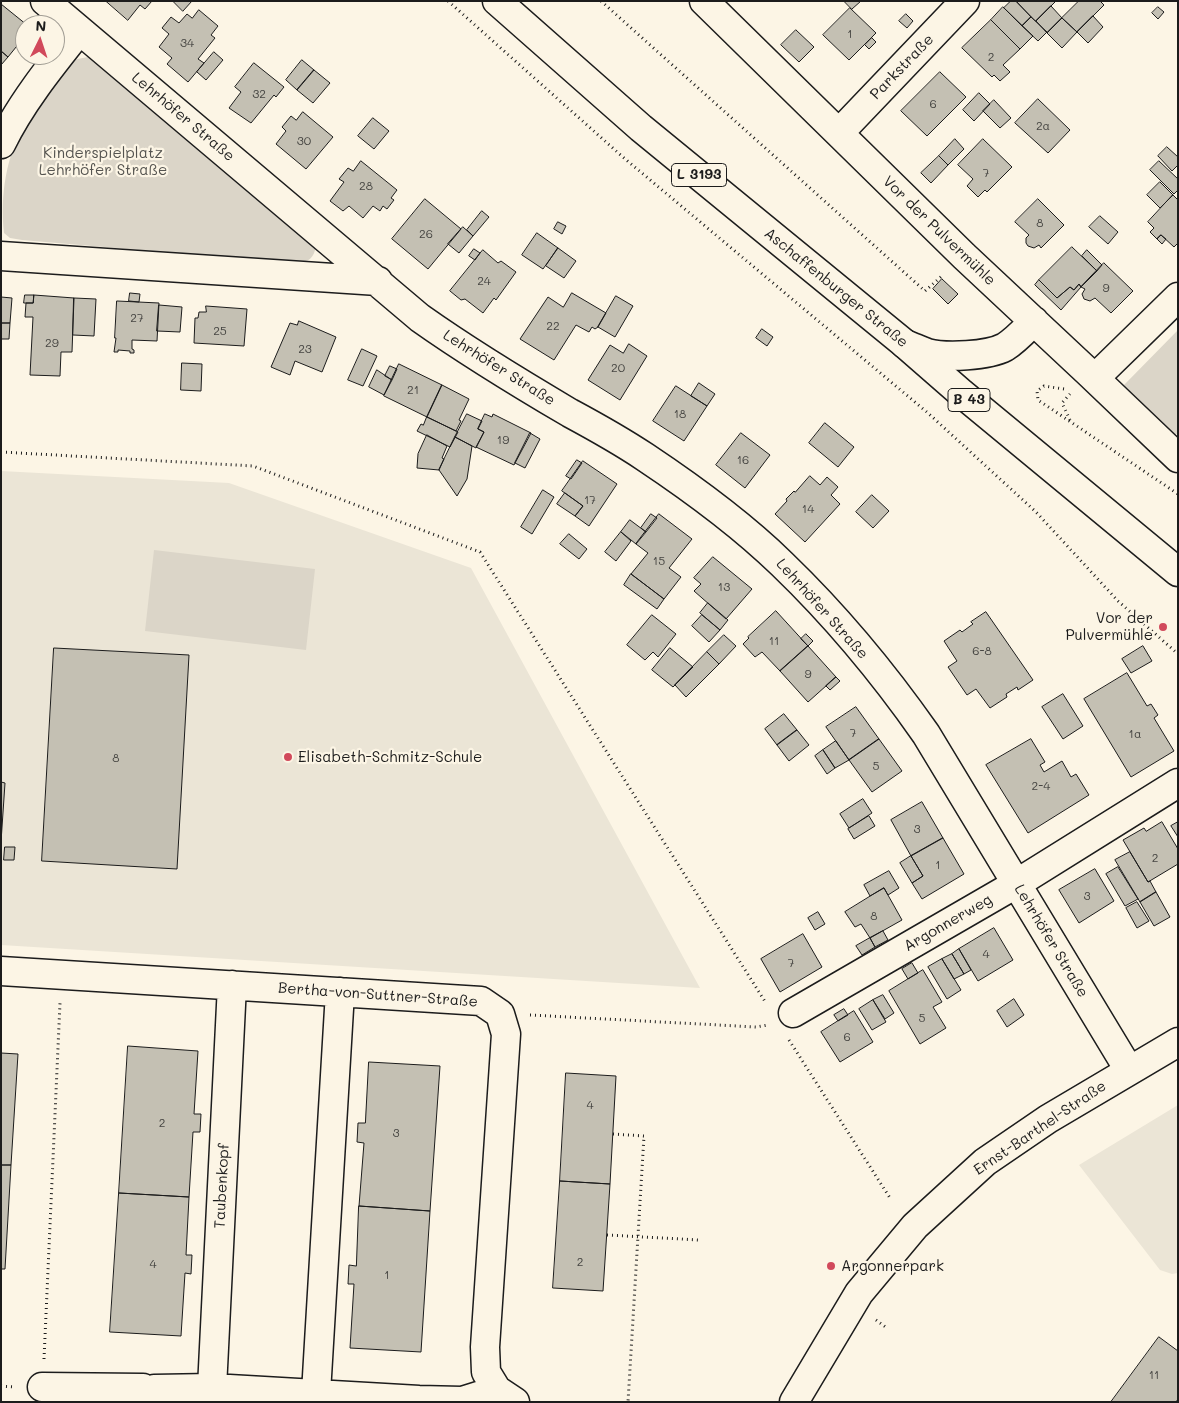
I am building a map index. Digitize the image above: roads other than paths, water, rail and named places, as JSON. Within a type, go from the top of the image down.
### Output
[{"type":"street","name":"Lehrhöfer Straße","points":[[45,1],[420,318],[491,366],[614,437],[678,480],[782,563],[839,624],[926,734],[1129,1070]]},
{"type":"street","name":"Aschaffenburger Straße","points":[[498,1],[641,128],[905,344],[960,392],[1178,572]]},
{"type":"street","name":"Vor der Pulvermühle","points":[[704,1],[964,256],[1178,458]]},
{"type":"street","name":"Parkstraße","points":[[839,133],[965,1]]},
{"type":"street","points":[[1,144],[43,76],[80,31]]},
{"type":"street","points":[[1,256],[378,281]]},
{"type":"street","points":[[1095,378],[1178,297]]},
{"type":"street","points":[[905,344],[928,353],[948,355],[986,353],[1003,348],[1018,337],[1034,321]]},
{"type":"street","name":"Argonnerweg","points":[[777,1015],[1016,884],[1178,783]]},
{"type":"street","name":"Bertha-von-Suttner-Straße","points":[[1,971],[481,1001],[500,1014],[506,1034],[485,1347],[486,1372],[506,1396]]},
{"type":"street","name":"Taubenkopf","points":[[212,1388],[232,985]]},
{"type":"street","points":[[316,1393],[340,992]]},
{"type":"street","name":"Ernst-Barthel-Straße","points":[[794,1402],[859,1293],[915,1226],[984,1162],[1048,1119],[1178,1042]]},
{"type":"street","points":[[42,1387],[212,1388],[316,1393],[419,1401],[462,1401],[506,1396]]},
{"type":"street","points":[[120,1402],[154,1388]]},
{"type":"place","name":"Vor der Pulvermühle","points":[[1163,627]]},
{"type":"place","name":"Elisabeth-Schmitz-Schule","points":[[288,757]]},
{"type":"place","name":"Argonnerpark","points":[[831,1266]]},
{"type":"park label","name":"Kinderspielplatz Lehrhöfer Straße","points":[[103,162]]}]
